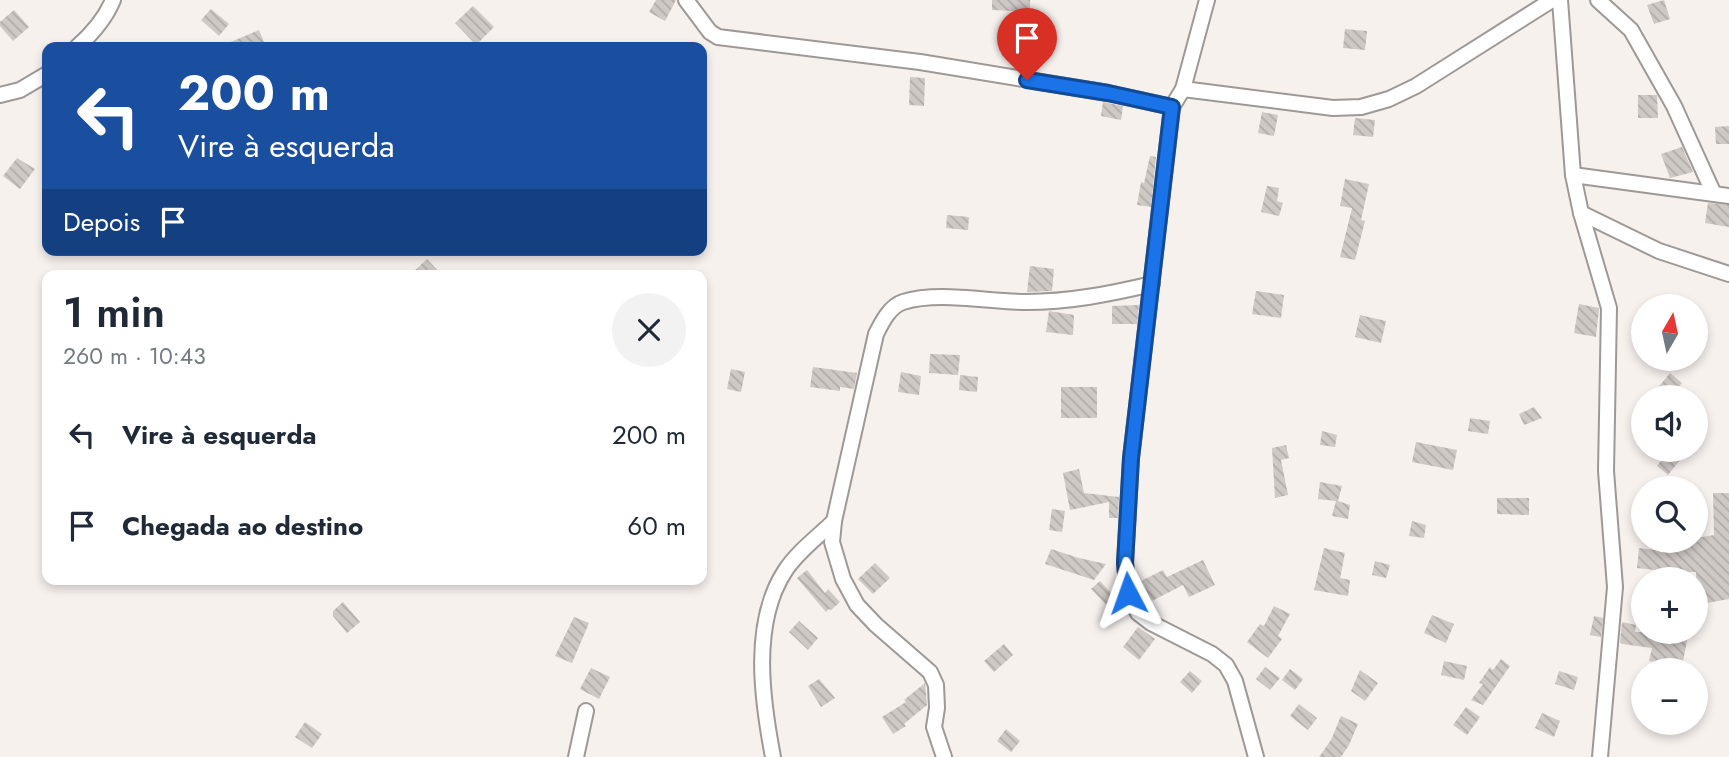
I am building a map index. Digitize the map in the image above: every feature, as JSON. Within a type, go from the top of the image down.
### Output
[{"type":"street","points":[[83,42],[107,14],[113,0]]},
{"type":"street","points":[[686,0],[710,32],[718,37],[920,62],[1108,93],[1172,107]]},
{"type":"street","points":[[1207,0],[1183,89],[1172,107],[1131,458],[1125,563],[1128,593],[1138,613],[1151,623],[1212,654],[1226,665],[1235,681],[1256,757]]},
{"type":"street","points":[[1183,89],[1333,108],[1361,107],[1389,99],[1416,86],[1552,0]]},
{"type":"street","points":[[1560,0],[1573,175],[1581,213],[1609,308],[1606,471],[1615,587],[1600,757]]},
{"type":"street","points":[[1598,0],[1631,30],[1674,106],[1713,192]]},
{"type":"street","points":[[0,94],[20,90],[42,77]]},
{"type":"street","points":[[1573,175],[1729,196]]},
{"type":"street","points":[[1581,213],[1659,251],[1729,274]]},
{"type":"street","points":[[944,757],[934,727],[936,685],[930,672],[857,605],[843,579],[832,542],[834,521],[876,334],[892,309],[901,302],[935,298],[1066,301],[1103,296],[1152,284]]},
{"type":"street","points":[[773,757],[765,714],[762,664],[767,615],[774,590],[786,568],[834,521]]},
{"type":"street","points":[[576,757],[586,711]]},
{"type":"building","points":[[656,0],[676,0],[665,21],[649,12]]},
{"type":"building","points":[[992,0],[1030,0],[1030,12],[992,10]]},
{"type":"building","points":[[1664,0],[1670,19],[1654,24],[1647,5]]},
{"type":"building","points":[[473,6],[494,27],[479,42],[473,42],[455,23]]},
{"type":"building","points":[[211,9],[229,24],[219,36],[201,20]]},
{"type":"building","points":[[14,10],[29,27],[13,41],[0,26],[0,22]]},
{"type":"building","points":[[1345,29],[1367,31],[1365,50],[1343,48]]},
{"type":"building","points":[[259,30],[264,42],[231,42]]},
{"type":"building","points":[[910,77],[925,78],[924,106],[909,105]]},
{"type":"building","points":[[1638,95],[1657,95],[1658,118],[1638,118]]},
{"type":"building","points":[[1103,102],[1123,106],[1121,120],[1101,116]]},
{"type":"building","points":[[1262,112],[1278,115],[1274,136],[1258,133]]},
{"type":"building","points":[[1355,118],[1375,120],[1373,137],[1353,135]]},
{"type":"building","points":[[1729,126],[1729,144],[1716,144],[1715,127]]},
{"type":"building","points":[[1682,147],[1693,172],[1670,178],[1661,154]]},
{"type":"building","points":[[1150,156],[1156,157],[1151,207],[1137,205]]},
{"type":"building","points":[[17,158],[35,169],[20,189],[3,176]]},
{"type":"building","points":[[1345,179],[1369,184],[1361,220],[1365,221],[1355,260],[1340,257],[1352,208],[1340,206]]},
{"type":"building","points":[[1267,186],[1279,188],[1277,201],[1283,203],[1279,216],[1261,212]]},
{"type":"building","points":[[1708,203],[1729,205],[1729,227],[1705,223]]},
{"type":"building","points":[[947,215],[969,217],[968,230],[946,228]]},
{"type":"building","points":[[427,259],[437,270],[415,270]]},
{"type":"building","points":[[1030,266],[1054,269],[1052,291],[1027,292]]},
{"type":"building","points":[[1256,291],[1284,295],[1281,318],[1252,314]]},
{"type":"building","points":[[1579,304],[1599,308],[1596,337],[1574,333]]},
{"type":"building","points":[[1139,305],[1137,324],[1112,324],[1112,306]]},
{"type":"building","points":[[1049,311],[1074,315],[1073,335],[1046,332]]},
{"type":"building","points":[[1360,315],[1386,321],[1381,343],[1355,337]]},
{"type":"building","points":[[930,354],[960,355],[958,375],[929,373]]},
{"type":"building","points":[[813,367],[857,373],[854,389],[840,387],[840,391],[810,387]]},
{"type":"building","points":[[731,369],[745,372],[741,392],[727,389]]},
{"type":"building","points":[[901,372],[921,376],[919,395],[898,392]]},
{"type":"building","points":[[1670,373],[1682,383],[1680,385],[1660,385]]},
{"type":"building","points":[[960,375],[978,377],[977,392],[959,390]]},
{"type":"building","points":[[1061,387],[1097,387],[1097,418],[1061,418]]},
{"type":"building","points":[[1534,407],[1542,418],[1524,425],[1519,414]]},
{"type":"building","points":[[1470,418],[1490,421],[1488,434],[1468,431]]},
{"type":"building","points":[[1322,431],[1337,435],[1335,447],[1320,445]]},
{"type":"building","points":[[1416,442],[1457,450],[1453,470],[1412,462]]},
{"type":"building","points":[[1286,445],[1289,458],[1281,460],[1288,495],[1275,498],[1272,448]]},
{"type":"building","points":[[1660,462],[1678,462],[1668,475],[1657,466]]},
{"type":"building","points":[[1079,469],[1084,493],[1119,497],[1118,518],[1109,518],[1109,502],[1070,510],[1063,473]]},
{"type":"building","points":[[1320,482],[1342,486],[1338,501],[1350,505],[1348,519],[1332,516],[1336,501],[1318,499]]},
{"type":"building","points":[[1713,493],[1729,493],[1729,599],[1708,603],[1708,567],[1637,567],[1638,553],[1708,553],[1708,536],[1714,535]]},
{"type":"building","points":[[1497,498],[1529,498],[1529,515],[1497,514]]},
{"type":"building","points":[[1052,509],[1065,511],[1062,532],[1049,530]]},
{"type":"building","points":[[1412,521],[1426,525],[1424,538],[1409,536]]},
{"type":"building","points":[[1324,548],[1345,553],[1340,578],[1350,580],[1348,596],[1314,590]]},
{"type":"building","points":[[1051,549],[1106,564],[1094,580],[1045,564]]},
{"type":"building","points":[[1203,560],[1215,585],[1189,597],[1183,585],[1148,603],[1137,583],[1163,570],[1167,577]]},
{"type":"building","points":[[1375,561],[1390,565],[1386,578],[1372,575]]},
{"type":"building","points":[[875,563],[890,578],[873,594],[858,579]]},
{"type":"building","points":[[807,570],[825,593],[828,589],[840,602],[831,610],[826,612],[797,578]]},
{"type":"building","points":[[1100,581],[1125,608],[1117,616],[1091,589]]},
{"type":"building","points":[[343,602],[360,622],[347,633],[333,616],[333,611]]},
{"type":"building","points":[[1274,606],[1290,614],[1278,636],[1282,639],[1268,658],[1247,642],[1260,624],[1264,626]]},
{"type":"building","points":[[1432,615],[1454,624],[1446,643],[1424,633]]},
{"type":"building","points":[[1594,616],[1603,618],[1601,637],[1590,635]]},
{"type":"building","points":[[574,617],[589,623],[572,663],[555,656]]},
{"type":"building","points":[[799,621],[818,638],[808,650],[789,632]]},
{"type":"building","points":[[1622,622],[1631,624],[1631,644],[1686,644],[1684,658],[1650,658],[1652,648],[1620,642]]},
{"type":"building","points":[[1138,627],[1155,639],[1139,660],[1123,647]]},
{"type":"building","points":[[1004,644],[1013,655],[994,672],[984,661]]},
{"type":"building","points":[[1501,659],[1510,666],[1483,705],[1471,700],[1483,684],[1479,683],[1490,667],[1493,670]]},
{"type":"building","points":[[1444,661],[1467,666],[1464,680],[1441,675]]},
{"type":"building","points":[[1265,667],[1280,678],[1270,690],[1256,679]]},
{"type":"building","points":[[591,668],[610,677],[599,699],[580,689]]},
{"type":"building","points":[[1290,669],[1303,679],[1295,690],[1282,680]]},
{"type":"building","points":[[1360,670],[1378,683],[1365,701],[1351,691]]},
{"type":"building","points":[[1190,671],[1202,681],[1192,693],[1180,682]]},
{"type":"building","points":[[1559,671],[1578,677],[1574,690],[1555,684]]},
{"type":"building","points":[[819,679],[835,698],[821,707],[808,686]]},
{"type":"building","points":[[925,683],[927,705],[904,724],[906,726],[893,734],[882,717],[906,702],[904,700]]},
{"type":"building","points":[[1299,704],[1317,718],[1308,730],[1290,716]]},
{"type":"building","points":[[1466,707],[1480,717],[1467,735],[1453,725]]},
{"type":"building","points":[[1542,713],[1560,721],[1554,737],[1535,728]]},
{"type":"building","points":[[1341,716],[1358,724],[1349,745],[1341,757],[1319,757],[1331,740]]},
{"type":"building","points":[[305,722],[322,734],[312,748],[295,737]]},
{"type":"building","points":[[1006,729],[1020,741],[1011,752],[997,741]]},
{"type":"route","points":[[1027,80],[1172,107],[1131,458],[1125,563],[1128,593]]}]
